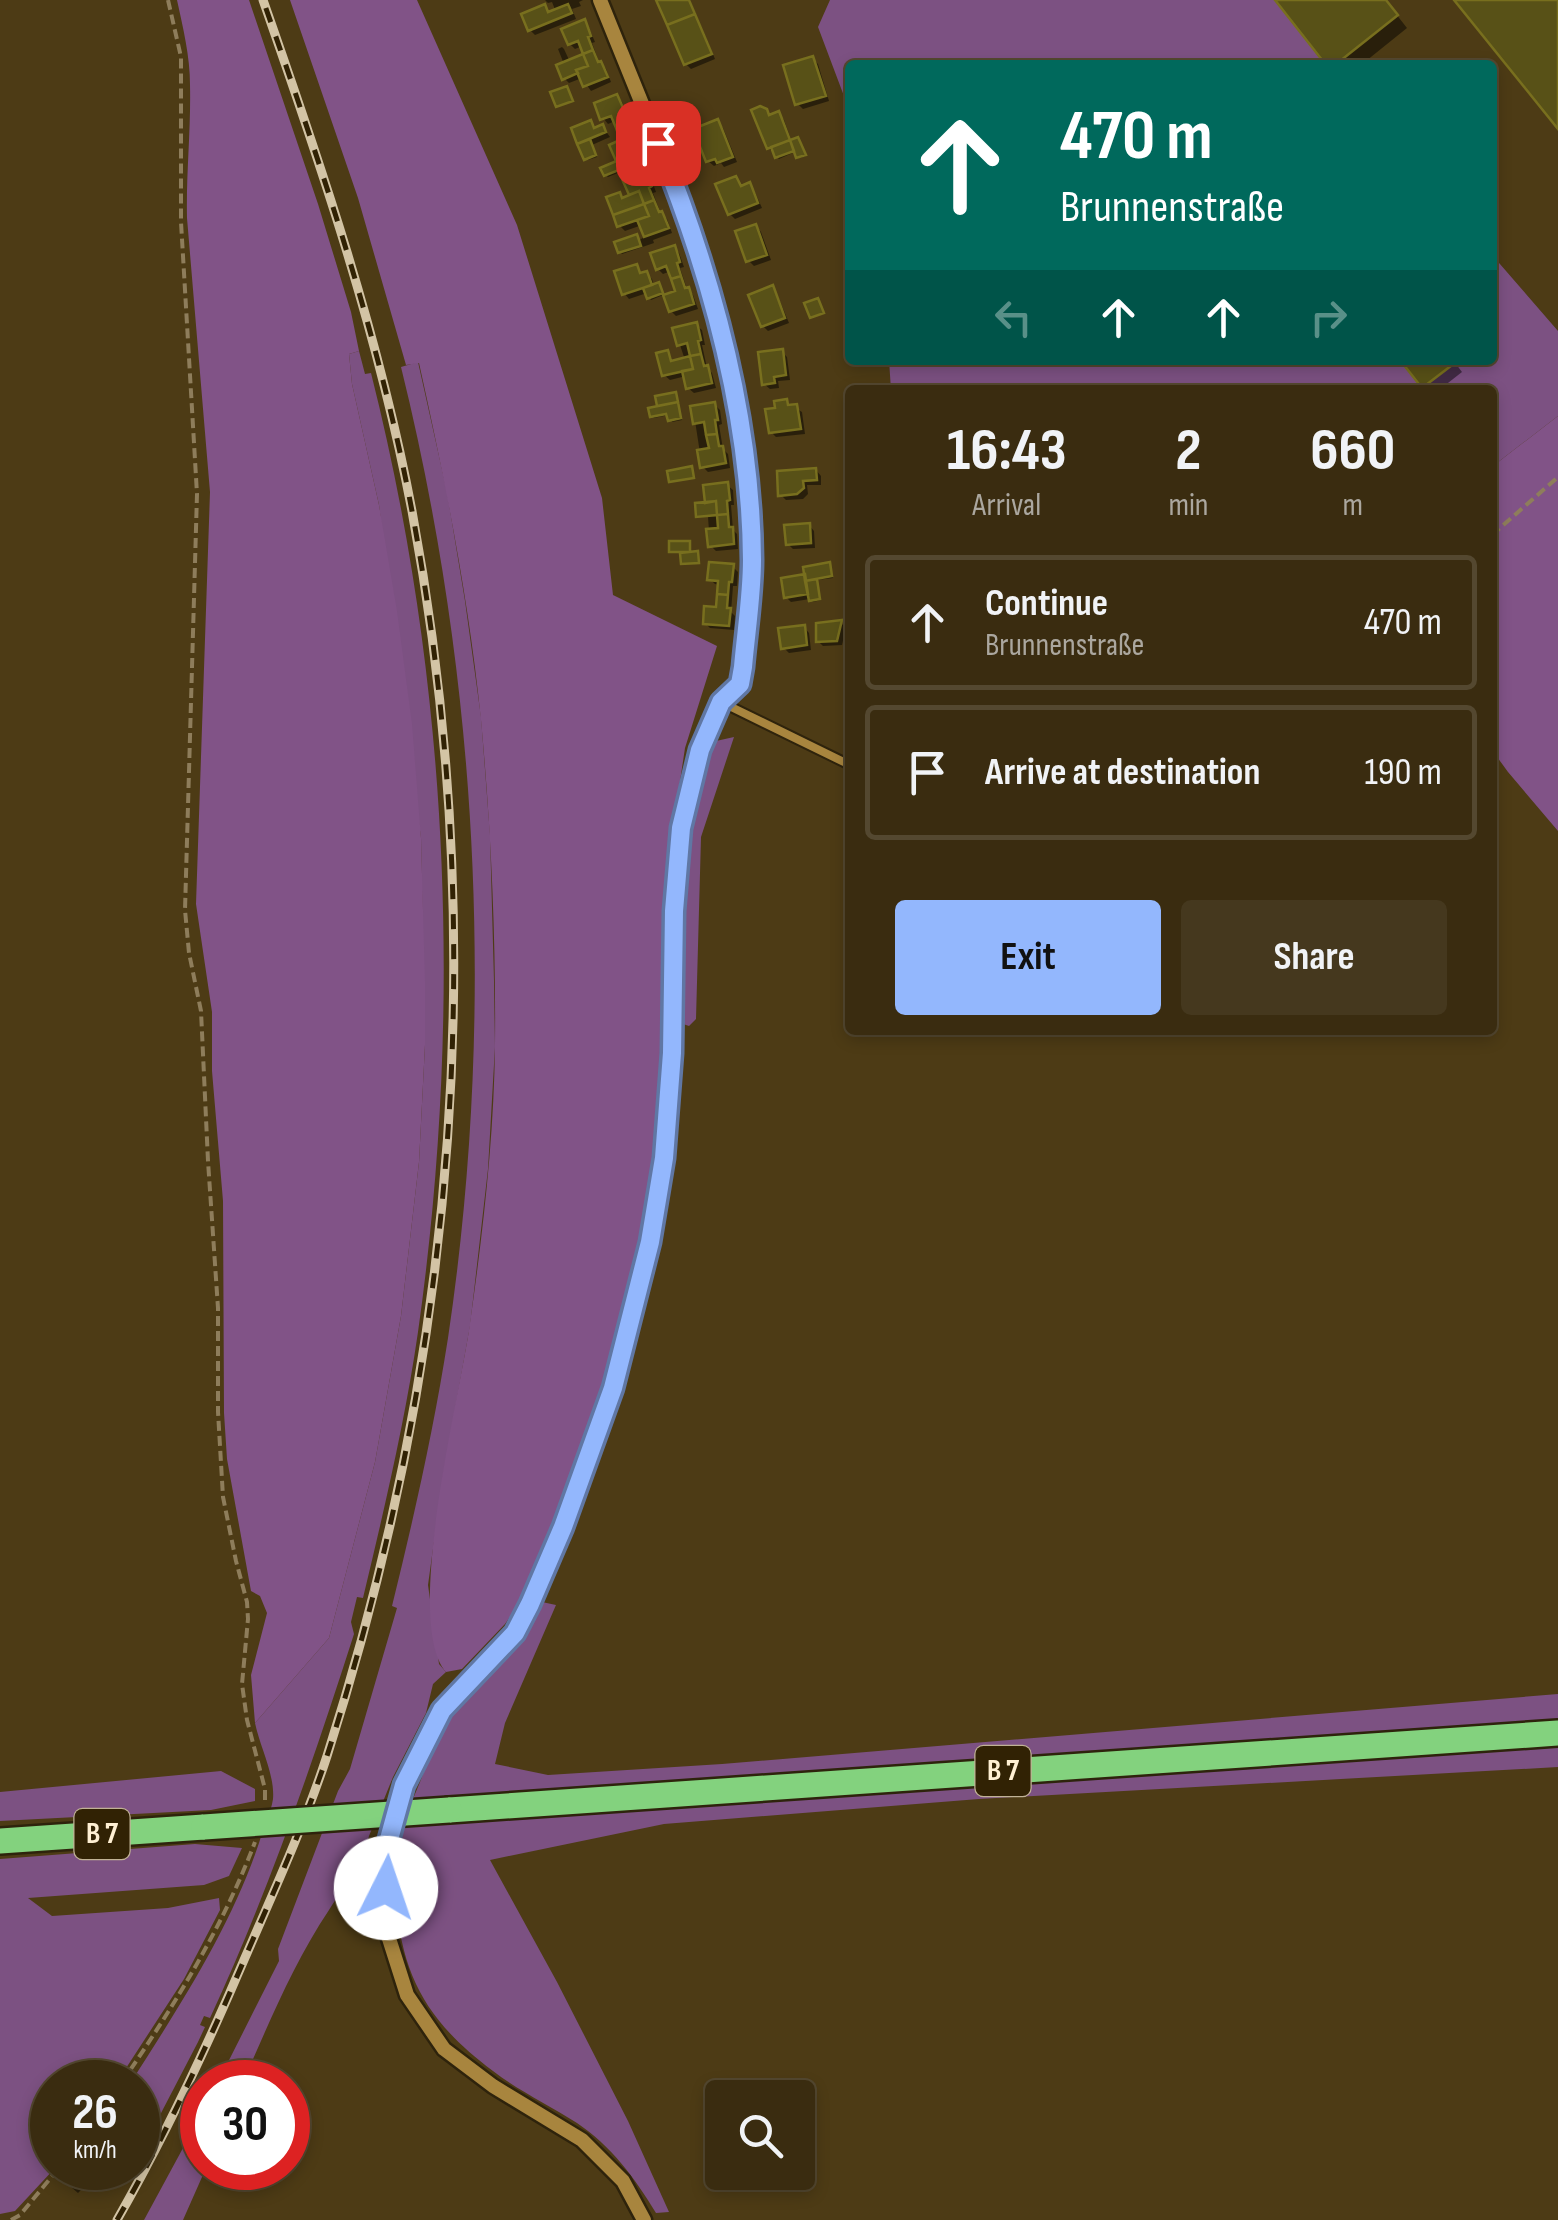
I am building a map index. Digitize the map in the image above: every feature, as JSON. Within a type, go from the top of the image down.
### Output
[{"type":"highway","name":"B 7","points":[[0,1841],[1558,1733]]},
{"type":"street","points":[[600,0],[687,214],[736,391],[748,484],[752,562],[743,667],[740,684],[721,702],[700,750],[681,828],[664,1158],[650,1242],[613,1388],[563,1527],[515,1633],[442,1710],[404,1785],[386,1850],[385,1926],[407,1995],[444,2049],[493,2086],[582,2140],[623,2182],[644,2220]]},
{"type":"lane","points":[[721,702],[845,764]]},
{"type":"path","points":[[168,0],[180,57],[180,222],[197,494],[186,910],[201,1011],[218,1308],[223,1496],[246,1602],[242,1684],[265,1788],[265,1808]]},
{"type":"path","points":[[1497,531],[1558,478]]},
{"type":"path","points":[[137,2060],[190,1979],[225,1913],[256,1838]]},
{"type":"path","points":[[11,2220],[40,2190]]},
{"type":"shaded area","points":[[177,0],[249,0],[351,312],[359,351],[349,354],[352,384],[397,611],[412,724],[421,838],[425,1045],[419,1162],[401,1316],[375,1462],[329,1638],[255,1723],[251,1675],[267,1613],[260,1596],[251,1591],[227,1459],[223,1201],[212,1071],[212,1012],[196,904],[210,492],[187,218],[190,74]]},
{"type":"shaded area","points":[[290,0],[417,0],[517,225],[602,498],[613,595],[717,646],[685,748],[673,828],[664,913],[664,1054],[655,1160],[624,1319],[553,1529],[523,1598],[505,1624],[462,1669],[446,1672],[434,1645],[430,1606],[432,1558],[475,1289],[494,1080],[494,923],[481,720],[455,540],[419,363],[406,365],[358,198]]},
{"type":"shaded area","points":[[830,0],[1275,0],[1322,60],[845,60],[845,99],[818,27]]},
{"type":"shaded area","points":[[1497,261],[1558,331],[1558,416],[1497,463],[1497,385],[891,385],[889,365],[1497,365]]},
{"type":"shaded area","points":[[359,351],[365,374],[371,373],[398,491],[418,610],[432,730],[444,971],[441,1092],[432,1212],[418,1332],[400,1433],[363,1598],[357,1597],[351,1622],[354,1634],[270,1876],[210,2018],[204,2016],[200,2025],[205,2027],[188,2060],[180,2060],[180,2076],[160,2115],[160,2060],[145,2060],[234,1906],[273,1799],[272,1780],[255,1723],[329,1638],[375,1462],[401,1316],[419,1162],[425,1045],[421,838],[379,505],[349,354]]},
{"type":"shaded area","points":[[418,362],[447,492],[481,717],[490,835],[495,1047],[488,1169],[470,1326],[428,1585],[439,1664],[446,1672],[433,1684],[426,1713],[393,1777],[369,1836],[359,1875],[339,1895],[304,1951],[253,2060],[229,2060],[279,1961],[278,1949],[350,1769],[397,1608],[392,1606],[448,1338],[463,1217],[475,973],[472,850],[463,728],[448,607],[401,367]]},
{"type":"shaded area","points":[[1558,416],[1558,831],[1497,757],[1497,463]]},
{"type":"shaded area","points":[[734,737],[701,837],[696,1019],[689,1026],[680,1023],[681,909],[687,830],[707,743]]},
{"type":"shaded area","points":[[542,1602],[556,1605],[505,1723],[495,1764],[548,1775],[1558,1694],[1558,1767],[979,1799],[664,1824],[490,1860],[628,2121],[669,2212],[656,2213],[631,2175],[601,2142],[503,2078],[452,2036],[423,1998],[399,1928],[397,1846],[434,1747],[459,1704],[516,1641]]},
{"type":"shaded area","points":[[221,1771],[255,1789],[255,1801],[211,1810],[0,1821],[0,1792]]},
{"type":"shaded area","points":[[195,1844],[242,1848],[229,1876],[204,1885],[28,1898],[52,1916],[168,1908],[219,1898],[220,1910],[184,1979],[131,2060],[30,2060],[30,2190],[35,2190],[15,2211],[0,2214],[0,1859]]},
{"type":"shaded area","points":[[180,2154],[180,2190],[196,2190],[183,2220],[144,2220]]},
{"type":"building","points":[[656,0],[689,0],[695,14],[667,25]]},
{"type":"building","points":[[1275,0],[1386,0],[1398,15],[1341,60],[1322,60]]},
{"type":"building","points":[[1454,0],[1558,0],[1558,129]]},
{"type":"building","points":[[545,4],[548,12],[568,4],[572,13],[528,31],[521,14]]},
{"type":"building","points":[[695,14],[712,54],[684,65],[667,25]]},
{"type":"building","points":[[585,19],[593,50],[583,54],[578,41],[568,45],[561,29]]},
{"type":"building","points":[[593,50],[608,77],[583,87],[576,70],[588,66],[583,54]]},
{"type":"building","points":[[583,54],[588,66],[562,80],[556,65]]},
{"type":"building","points":[[813,56],[826,96],[795,105],[783,65]]},
{"type":"building","points":[[567,86],[573,101],[556,107],[550,92]]},
{"type":"building","points":[[617,94],[626,124],[616,128],[611,116],[600,120],[594,103]]},
{"type":"building","points":[[760,106],[769,115],[779,111],[790,140],[767,149],[751,110]]},
{"type":"building","points":[[718,119],[733,157],[706,162],[693,129]]},
{"type":"building","points":[[591,120],[594,128],[603,124],[606,132],[577,144],[571,128]]},
{"type":"building","points":[[626,124],[641,151],[616,161],[609,145],[620,140],[616,128]]},
{"type":"building","points":[[798,137],[806,155],[796,158],[790,140]]},
{"type":"building","points":[[590,139],[596,155],[584,160],[577,144]]},
{"type":"building","points":[[790,140],[794,151],[775,158],[771,147]]},
{"type":"building","points":[[626,157],[629,166],[604,176],[600,168]]},
{"type":"building","points":[[646,170],[654,200],[644,204],[639,191],[629,195],[622,179]]},
{"type":"building","points":[[736,176],[741,186],[750,182],[758,203],[728,215],[715,184]]},
{"type":"building","points":[[639,191],[644,204],[613,215],[606,197],[620,192],[622,198]]},
{"type":"building","points":[[654,200],[669,228],[644,237],[637,220],[649,216],[644,204]]},
{"type":"building","points":[[644,204],[649,216],[617,227],[613,215]]},
{"type":"building","points":[[756,224],[767,255],[746,262],[735,231]]},
{"type":"building","points":[[637,234],[641,246],[618,253],[614,242]]},
{"type":"building","points":[[675,245],[681,276],[671,279],[666,266],[656,270],[650,253]]},
{"type":"building","points":[[637,264],[640,273],[647,271],[652,285],[622,295],[614,271]]},
{"type":"building","points":[[681,276],[694,304],[669,312],[663,295],[675,291],[671,279]]},
{"type":"building","points":[[659,282],[663,293],[647,299],[643,288]]},
{"type":"building","points":[[773,285],[785,318],[761,327],[748,295]]},
{"type":"building","points":[[818,298],[824,313],[810,318],[804,303]]},
{"type":"building","points":[[697,322],[701,354],[690,356],[687,343],[677,346],[672,328]]},
{"type":"building","points":[[783,349],[786,375],[774,377],[775,383],[762,385],[758,352]]},
{"type":"building","points":[[668,350],[671,361],[690,356],[693,369],[662,376],[656,353]]},
{"type":"building","points":[[701,354],[712,383],[686,389],[682,371],[693,369],[690,356]]},
{"type":"building","points":[[1404,365],[1452,365],[1426,385],[1420,385]]},
{"type":"building","points":[[676,392],[678,402],[657,406],[655,396]]},
{"type":"building","points":[[787,399],[788,405],[797,404],[801,429],[769,433],[765,409],[775,408],[774,401]]},
{"type":"building","points":[[678,402],[681,418],[668,421],[666,414],[650,417],[648,408]]},
{"type":"building","points":[[715,402],[717,434],[706,435],[704,422],[693,424],[690,406]]},
{"type":"building","points":[[717,434],[726,463],[700,468],[697,450],[709,448],[706,435]]},
{"type":"building","points":[[692,466],[694,478],[669,482],[667,471]]},
{"type":"building","points":[[816,468],[817,480],[803,481],[804,488],[797,494],[778,496],[777,471]]},
{"type":"building","points":[[728,482],[728,514],[717,515],[716,501],[705,503],[703,485]]},
{"type":"building","points":[[716,501],[717,515],[696,517],[695,503]]},
{"type":"building","points":[[728,514],[734,544],[708,547],[706,529],[718,528],[717,515]]},
{"type":"building","points":[[810,523],[811,543],[786,545],[784,525]]},
{"type":"building","points":[[669,541],[690,541],[690,552],[669,552]]},
{"type":"building","points":[[698,551],[699,563],[681,564],[680,553]]},
{"type":"building","points":[[709,562],[734,564],[728,595],[717,594],[718,581],[707,580]]},
{"type":"building","points":[[830,562],[832,576],[805,581],[803,567]]},
{"type":"building","points":[[805,574],[808,594],[784,598],[781,578]]},
{"type":"building","points":[[817,579],[820,599],[809,601],[805,581]]},
{"type":"building","points":[[717,594],[728,595],[729,626],[703,624],[704,606],[716,607]]},
{"type":"building","points":[[842,620],[837,641],[816,642],[816,623]]},
{"type":"building","points":[[805,625],[807,645],[781,649],[778,628]]},
{"type":"railway","points":[[117,2220],[215,2026],[288,1859],[327,1756],[371,1603],[406,1449],[432,1294],[448,1139],[454,982],[450,826],[436,668],[412,511],[366,317],[263,0]]},
{"type":"route","points":[[386,1888],[386,1850],[404,1785],[442,1710],[515,1633],[563,1527],[613,1388],[650,1242],[664,1158],[681,828],[700,750],[721,702],[740,684],[743,667],[752,562],[748,484],[736,391],[687,214],[658,143]]}]
